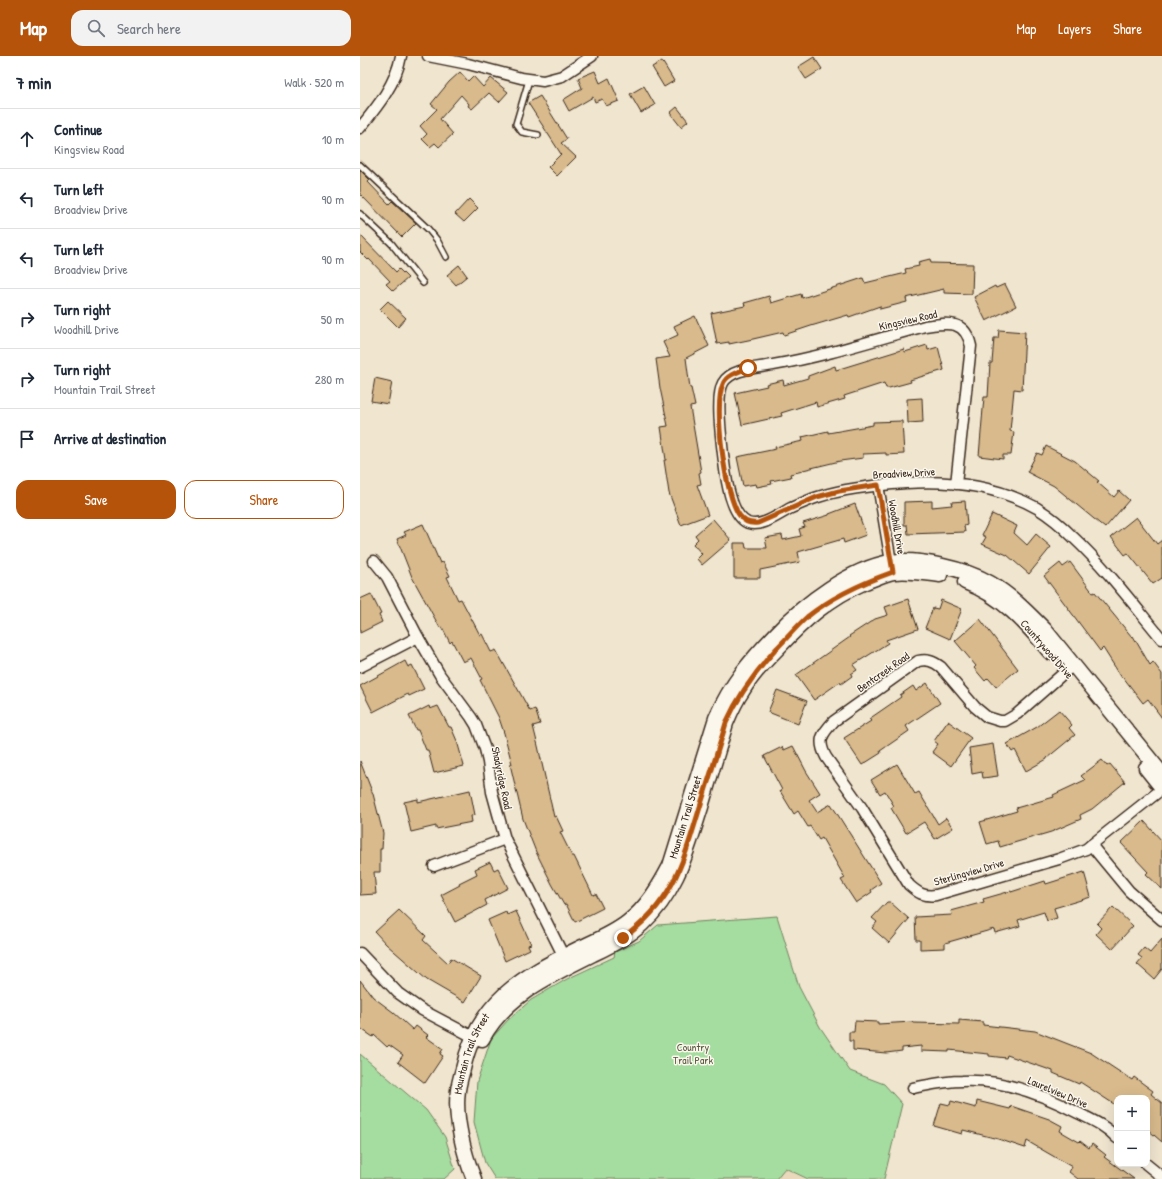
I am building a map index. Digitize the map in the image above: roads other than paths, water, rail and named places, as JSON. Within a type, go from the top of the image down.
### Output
[{"type":"street","points":[[360,128],[379,105],[393,81],[402,56]]},
{"type":"street","points":[[428,56],[475,65],[529,80],[543,81],[556,79],[592,56]]},
{"type":"street","name":"Kingsview Road","points":[[728,377],[748,368],[774,365],[832,352],[925,326],[955,324],[961,327],[970,338],[971,353],[956,484]]},
{"type":"street","name":"Broadview Drive","points":[[728,377],[723,382],[720,398],[725,472],[733,503],[740,517],[746,522],[752,524],[765,521],[817,497],[839,491],[878,485],[916,482],[956,484],[983,488],[1013,497],[1038,509],[1057,522],[1087,550],[1162,639]]},
{"type":"street","name":"Woodhill Drive","points":[[878,485],[892,567]]},
{"type":"street","name":"Shadyridge Road","points":[[374,562],[387,577],[418,637],[440,675],[476,725],[485,749],[492,792],[505,839],[566,961]]},
{"type":"street","name":"Countrywood Drive","points":[[892,567],[904,562],[933,564],[960,570],[991,584],[1007,594],[1024,608],[1045,630],[1069,668],[1162,789]]},
{"type":"street","name":"Mountain Trail Street","points":[[477,1178],[464,1152],[458,1121],[458,1091],[464,1062],[477,1039],[484,1016],[501,997],[527,977],[566,961],[627,923],[648,903],[670,866],[716,718],[725,699],[747,665],[786,624],[810,602],[853,576],[876,566],[892,567]]},
{"type":"street","points":[[360,667],[418,637]]},
{"type":"street","name":"Bentcreek Road","points":[[822,739],[827,729],[834,721],[918,661],[925,660],[934,662],[941,667],[975,707],[987,717],[1000,721],[1009,720],[1017,714],[1069,668]]},
{"type":"street","name":"Countrywood Drive","points":[[1069,668],[1162,774]]},
{"type":"street","name":"Sterlingview Drive","points":[[822,739],[821,748],[826,757],[862,808],[909,885],[916,892],[924,896],[936,895],[1059,859],[1086,848],[1162,789]]},
{"type":"street","points":[[434,866],[505,839]]},
{"type":"street","points":[[1091,845],[1129,891],[1162,920]]},
{"type":"street","points":[[360,953],[398,993],[422,1010],[477,1039]]},
{"type":"street","name":"Laurelview Drive","points":[[913,1088],[960,1081],[976,1081],[995,1083],[1017,1088],[1040,1095],[1066,1107],[1103,1126],[1114,1135]]},
{"type":"street","points":[[1150,1167],[1162,1177]]},
{"type":"lane","points":[[529,80],[516,124],[522,132],[538,135]]},
{"type":"lane","points":[[360,164],[428,229],[437,240],[446,257]]},
{"type":"lane","points":[[360,214],[391,243],[423,283]]},
{"type":"park label","name":"Country Trail Park","points":[[693,1053]]}]
